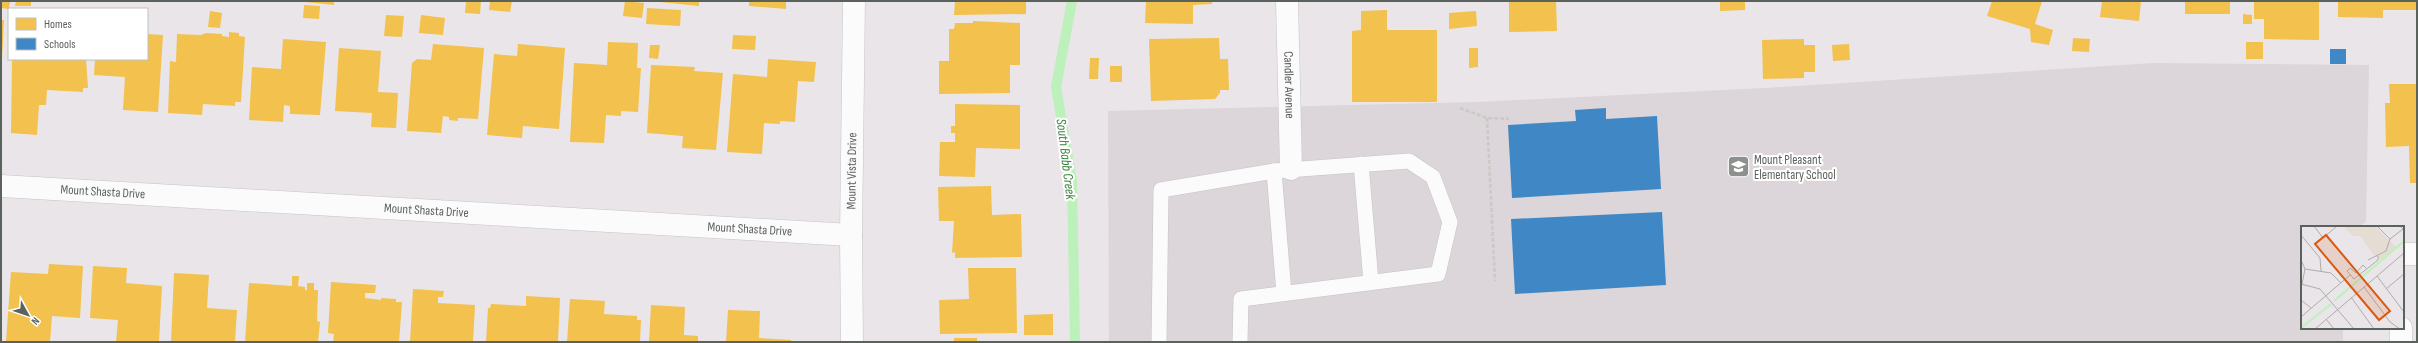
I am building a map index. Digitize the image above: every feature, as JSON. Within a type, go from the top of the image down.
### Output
[{"type":"street","name":"Mount Vista Drive","points":[[852,342],[851,235],[854,1]]},
{"type":"street","name":"Candler Avenue","points":[[1283,170],[1287,1]]},
{"type":"street","name":"Mount Shasta Drive","points":[[1,186],[851,235]]},
{"type":"street","points":[[2404,254],[2417,254]]},
{"type":"street","points":[[2401,329],[2401,342]]},
{"type":"lane","points":[[1160,342],[1161,190],[1283,170],[1409,161],[1433,177],[1450,222],[1438,274],[1241,299],[1240,342]]},
{"type":"lane","points":[[1361,164],[1371,282]]},
{"type":"lane","points":[[1283,170],[1284,293]]},
{"type":"path","points":[[1460,108],[1487,118],[1509,119]]},
{"type":"path","points":[[1487,118],[1495,280]]},
{"type":"shaded area","name":"Mount Pleasant Elementary School","points":[[2153,63],[2369,65],[2366,222],[2360,226],[2301,226],[2301,329],[2343,329],[2343,342],[1109,342],[1108,111],[1477,102],[1765,88]]},
{"type":"building: Homes","points":[[1,1],[10,1],[8,9],[1,8]]},
{"type":"building: Homes","points":[[16,1],[31,1],[31,6],[15,6]]},
{"type":"building: Homes","points":[[295,1],[334,1],[334,5]]},
{"type":"building: Homes","points":[[466,1],[481,1],[480,14],[465,13]]},
{"type":"building: Homes","points":[[490,1],[512,1],[510,12],[489,10]]},
{"type":"building: Homes","points":[[625,1],[644,3],[642,18],[623,16]]},
{"type":"building: Homes","points":[[650,1],[699,1],[699,6]]},
{"type":"building: Homes","points":[[749,1],[786,1],[786,9],[749,6]]},
{"type":"building: Homes","points":[[955,1],[1026,1],[1026,14],[954,15]]},
{"type":"building: Homes","points":[[1146,1],[1212,1],[1212,4],[1193,5],[1193,24],[1145,23]]},
{"type":"building: Homes","points":[[1509,1],[1556,1],[1557,31],[1509,32]]},
{"type":"building: Homes","points":[[1720,1],[1745,1],[1745,10],[1720,11]]},
{"type":"building: Homes","points":[[1992,1],[2042,1],[2035,24],[2053,30],[2049,45],[2031,42],[2030,29],[1987,16]]},
{"type":"building: Homes","points":[[2102,1],[2141,1],[2139,21],[2100,17]]},
{"type":"building: Homes","points":[[2185,1],[2230,1],[2230,14],[2185,14]]},
{"type":"building: Homes","points":[[2254,1],[2319,1],[2319,40],[2264,39],[2264,19],[2254,19]]},
{"type":"building: Homes","points":[[2338,1],[2417,1],[2417,10],[2383,10],[2383,18],[2338,17]]},
{"type":"building: Homes","points":[[304,5],[320,6],[319,19],[303,18]]},
{"type":"building: Homes","points":[[647,8],[681,10],[680,26],[646,24]]},
{"type":"building: Homes","points":[[1387,10],[1387,30],[1437,30],[1437,102],[1352,102],[1352,31],[1361,30],[1361,11]]},
{"type":"building: Homes","points":[[210,11],[222,13],[220,28],[208,27]]},
{"type":"building: Homes","points":[[1476,11],[1477,26],[1449,29],[1449,13]]},
{"type":"building: Homes","points":[[2243,14],[2252,15],[2252,24],[2243,24]]},
{"type":"building: Homes","points":[[386,15],[404,16],[402,37],[384,36]]},
{"type":"building: Homes","points":[[421,15],[445,18],[443,35],[419,33]]},
{"type":"building: Homes","points":[[1,20],[4,20],[2,60],[1,60]]},
{"type":"building: Homes","points":[[973,21],[1020,23],[1020,65],[1010,65],[1010,93],[939,94],[939,61],[949,61],[949,29],[954,29],[955,23],[973,23]]},
{"type":"building: Homes","points":[[229,32],[239,33],[239,36],[245,37],[241,102],[235,102],[235,106],[203,104],[202,115],[168,113],[170,61],[176,62],[177,34],[201,35],[206,33],[222,34],[222,36],[229,37]]},
{"type":"building: Homes","points":[[148,34],[163,35],[158,112],[123,110],[125,77],[94,75],[95,60],[148,60]]},
{"type":"building: Homes","points":[[733,35],[756,36],[755,50],[732,49]]},
{"type":"building: Homes","points":[[1219,38],[1220,59],[1228,59],[1229,90],[1220,90],[1220,93],[1215,99],[1151,101],[1149,39]]},
{"type":"building: Homes","points":[[2073,38],[2090,39],[2089,52],[2072,51]]},
{"type":"building: Homes","points":[[283,39],[326,42],[320,115],[290,114],[290,106],[284,105],[283,122],[249,120],[252,67],[281,69]]},
{"type":"building: Homes","points":[[1804,39],[1804,45],[1815,45],[1815,72],[1804,72],[1804,78],[1763,79],[1762,40]]},
{"type":"building: Homes","points":[[608,42],[638,43],[637,68],[641,68],[638,112],[621,111],[621,116],[606,115],[604,143],[570,142],[574,63],[607,65]]},
{"type":"building: Homes","points":[[2246,42],[2263,42],[2263,59],[2246,59]]},
{"type":"building: Homes","points":[[433,44],[484,48],[478,119],[458,118],[458,121],[449,120],[449,117],[443,116],[441,133],[407,131],[412,63],[417,59],[431,60]]},
{"type":"building: Homes","points":[[518,44],[565,48],[559,129],[523,126],[522,138],[487,135],[494,54],[517,56]]},
{"type":"building: Homes","points":[[1849,44],[1850,60],[1833,61],[1832,45]]},
{"type":"building: Homes","points":[[650,45],[660,45],[658,59],[649,58]]},
{"type":"building: Homes","points":[[339,48],[381,51],[378,92],[398,93],[396,128],[371,127],[372,113],[335,111]]},
{"type":"building: Homes","points":[[1469,48],[1478,48],[1478,67],[1469,68]]},
{"type":"building: Homes","points":[[1090,58],[1099,58],[1098,79],[1089,79]]},
{"type":"building: Homes","points":[[768,59],[816,62],[814,82],[798,81],[795,122],[780,121],[780,124],[764,123],[762,154],[727,152],[733,74],[767,77]]},
{"type":"building: Homes","points":[[12,60],[86,60],[88,88],[83,88],[83,92],[47,90],[46,105],[39,105],[37,135],[11,133]]},
{"type":"building: Homes","points":[[651,65],[695,67],[694,71],[723,73],[716,150],[682,148],[683,136],[647,133]]},
{"type":"building: Homes","points":[[1110,66],[1122,66],[1122,82],[1110,82]]},
{"type":"building: Homes","points":[[2389,84],[2417,84],[2417,183],[2410,183],[2409,146],[2386,147],[2385,103],[2390,103]]},
{"type":"building: Homes","points":[[955,104],[1020,105],[1020,149],[976,148],[975,177],[939,176],[940,142],[955,142],[955,133],[951,133],[951,126],[955,126]]},
{"type":"building: Homes","points":[[991,186],[992,215],[1021,214],[1022,257],[955,258],[955,252],[952,253],[954,221],[939,221],[938,187]]},
{"type":"building: Homes","points":[[49,264],[83,266],[80,318],[52,316],[50,342],[6,342],[11,272],[48,274]]},
{"type":"building: Homes","points":[[93,266],[127,268],[126,283],[162,286],[159,342],[116,342],[118,320],[90,318]]},
{"type":"building: Homes","points":[[968,268],[1016,268],[1017,333],[940,334],[939,300],[969,299]]},
{"type":"building: Homes","points":[[174,273],[209,275],[207,308],[237,310],[235,342],[171,342]]},
{"type":"building: Homes","points":[[292,276],[299,276],[298,286],[305,287],[305,290],[307,290],[307,283],[314,283],[314,290],[318,290],[317,321],[320,322],[318,342],[245,342],[249,283],[292,286]]},
{"type":"building: Homes","points":[[331,282],[376,285],[375,293],[365,293],[365,298],[381,300],[381,298],[396,299],[396,302],[402,302],[399,342],[333,342],[334,334],[328,333]]},
{"type":"building: Homes","points":[[413,289],[444,291],[443,297],[438,297],[438,303],[475,305],[473,342],[410,342]]},
{"type":"building: Homes","points":[[526,296],[560,298],[558,342],[486,342],[488,308],[490,308],[491,304],[526,306]]},
{"type":"building: Homes","points":[[570,299],[605,301],[604,314],[637,316],[637,320],[641,320],[640,342],[567,342]]},
{"type":"building: Homes","points":[[651,305],[685,307],[684,335],[698,336],[698,342],[649,342]]},
{"type":"building: Homes","points":[[728,310],[760,311],[759,338],[791,340],[791,342],[726,342]]},
{"type":"building: Homes","points":[[1053,314],[1053,335],[1024,335],[1024,315]]},
{"type":"building: Homes","points":[[954,338],[977,338],[977,342],[954,342]]},
{"type":"building: Schools","points":[[2330,49],[2346,49],[2346,64],[2330,64]]},
{"type":"building: Schools","points":[[1606,108],[1606,119],[1657,116],[1661,189],[1512,198],[1508,125],[1576,121],[1575,110]]},
{"type":"building: Schools","points":[[1662,212],[1666,285],[1515,294],[1511,219]]},
{"type":"waterway","name":"South Babb Creek","points":[[1072,1],[1056,87],[1072,181],[1075,342]]},
{"type":"place","name":"Mount Pleasant Elementary School","points":[[1738,167]]}]
